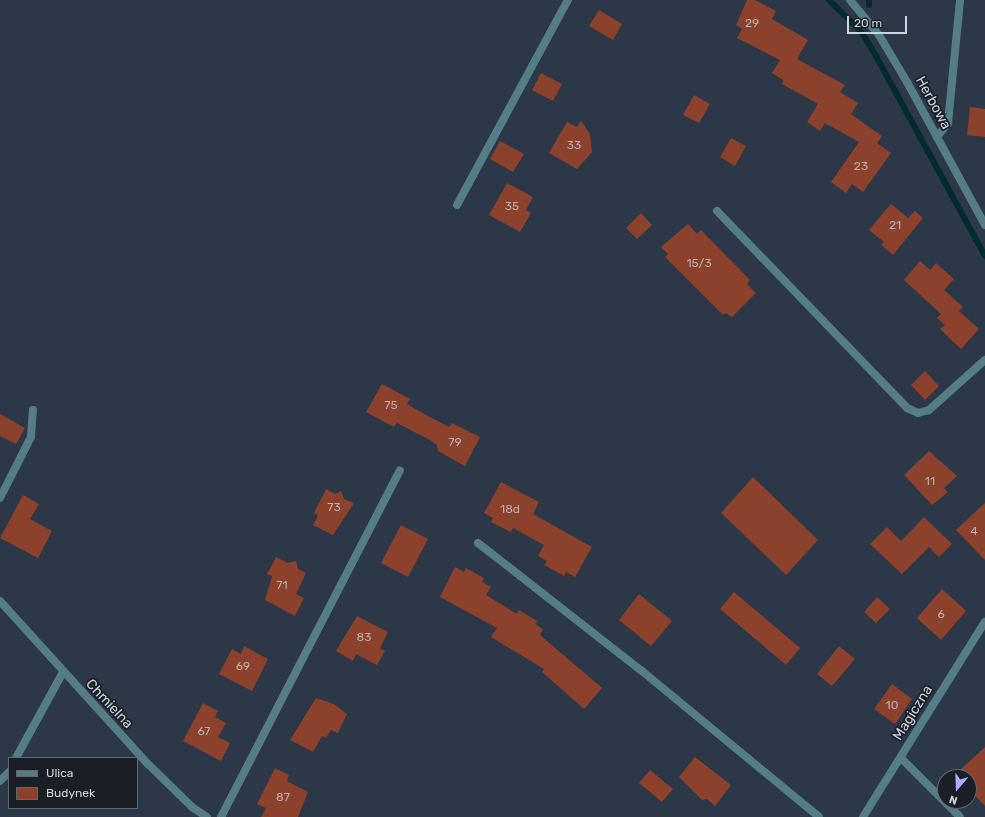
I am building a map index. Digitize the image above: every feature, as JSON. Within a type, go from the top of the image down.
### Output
[{"type":"street","points":[[457,205],[568,0]]},
{"type":"street","name":"Herbowa","points":[[850,0],[879,35],[985,224]]},
{"type":"street","points":[[937,137],[948,123],[960,0]]},
{"type":"street","points":[[717,211],[906,408],[918,413],[929,410],[985,360]]},
{"type":"street","points":[[0,498],[31,437],[33,410]]},
{"type":"street","points":[[221,817],[400,470]]},
{"type":"street","points":[[478,543],[642,671],[819,817]]},
{"type":"street","name":"Chmielna","points":[[0,601],[148,764],[192,807],[207,817]]},
{"type":"street","name":"Magiczna","points":[[863,817],[985,622]]},
{"type":"street","points":[[17,757],[63,672]]},
{"type":"street","points":[[901,758],[960,817]]},
{"type":"street","points":[[0,781],[8,773]]},
{"type":"building","points":[[747,0],[755,0],[776,11],[772,19],[808,40],[797,59],[845,85],[840,92],[858,103],[851,114],[882,136],[877,143],[891,153],[863,192],[852,184],[846,193],[831,182],[859,142],[825,123],[820,131],[807,122],[818,104],[782,84],[783,80],[772,73],[780,60],[737,38],[742,29],[736,25]]},
{"type":"building","points":[[599,10],[622,24],[613,40],[589,26]]},
{"type":"building","points":[[541,73],[562,84],[553,101],[532,90]]},
{"type":"building","points":[[694,95],[710,104],[699,123],[683,115]]},
{"type":"building","points":[[970,107],[985,109],[985,137],[967,135]]},
{"type":"building","points":[[581,121],[590,134],[592,152],[577,169],[549,153],[567,122],[577,127]]},
{"type":"building","points":[[731,138],[746,146],[735,166],[720,157]]},
{"type":"building","points":[[500,141],[524,154],[513,172],[490,159]]},
{"type":"building","points":[[507,183],[533,197],[526,210],[531,213],[520,232],[489,215]]},
{"type":"building","points":[[891,204],[908,218],[915,211],[923,218],[893,255],[881,245],[884,242],[869,230]]},
{"type":"building","points":[[641,213],[652,225],[637,239],[626,228]]},
{"type":"building","points":[[688,224],[697,234],[701,230],[750,280],[747,284],[756,293],[732,317],[726,313],[723,315],[665,257],[668,254],[661,247]]},
{"type":"building","points":[[920,261],[930,270],[936,263],[954,279],[944,290],[963,307],[959,311],[979,329],[961,349],[940,329],[945,325],[937,318],[941,314],[904,280]]},
{"type":"building","points":[[925,371],[939,386],[925,400],[911,385]]},
{"type":"building","points":[[382,384],[410,399],[407,404],[417,410],[449,427],[452,423],[480,437],[465,466],[438,451],[437,445],[430,440],[397,423],[394,427],[366,412]]},
{"type":"building","points":[[0,414],[25,428],[16,444],[0,436]]},
{"type":"building","points":[[929,451],[957,476],[944,488],[948,492],[932,505],[904,475]]},
{"type":"building","points":[[753,477],[818,540],[786,575],[721,513]]},
{"type":"building","points":[[501,482],[539,502],[533,514],[592,547],[575,577],[566,572],[564,576],[544,565],[547,561],[538,556],[544,545],[513,528],[511,532],[491,522],[493,518],[484,513]]},
{"type":"building","points":[[326,489],[335,494],[341,491],[344,499],[354,503],[333,535],[313,525],[318,515],[314,513]]},
{"type":"building","points":[[23,495],[39,504],[30,519],[52,531],[38,558],[0,538]]},
{"type":"building","points":[[985,503],[985,560],[956,530]]},
{"type":"building","points":[[924,517],[952,544],[939,557],[929,547],[902,574],[870,544],[887,527],[901,541]]},
{"type":"building","points":[[401,525],[428,539],[408,577],[381,563]]},
{"type":"building","points":[[276,557],[288,563],[296,561],[298,569],[306,573],[296,594],[304,598],[295,616],[265,600],[272,576],[267,574]]},
{"type":"building","points":[[455,567],[464,572],[466,568],[484,578],[482,582],[491,587],[486,595],[517,614],[519,610],[537,621],[535,624],[543,629],[540,635],[602,688],[584,709],[542,672],[544,669],[491,637],[497,628],[440,597]]},
{"type":"building","points":[[942,589],[966,611],[941,640],[917,618]]},
{"type":"building","points":[[734,592],[800,648],[786,665],[720,609]]},
{"type":"building","points":[[639,594],[672,621],[651,646],[619,620]]},
{"type":"building","points":[[877,597],[890,609],[876,623],[864,612]]},
{"type":"building","points":[[357,616],[388,632],[380,648],[385,651],[377,665],[356,654],[353,661],[336,651]]},
{"type":"building","points":[[244,646],[268,659],[252,691],[219,674],[232,649],[241,654]]},
{"type":"building","points":[[839,646],[855,659],[832,686],[817,674]]},
{"type":"building","points":[[892,684],[912,699],[895,724],[874,709]]},
{"type":"building","points":[[316,698],[334,704],[347,714],[338,733],[331,730],[326,738],[322,736],[313,752],[290,740]]},
{"type":"building","points":[[203,703],[218,711],[215,717],[226,723],[218,737],[230,743],[221,761],[183,741]]},
{"type":"building","points":[[985,747],[985,806],[977,798],[977,769],[961,769]]},
{"type":"building","points":[[695,757],[731,785],[715,806],[707,799],[702,800],[679,777]]},
{"type":"building","points":[[275,768],[289,775],[287,781],[308,792],[298,817],[261,817],[266,808],[257,804]]},
{"type":"building","points":[[650,770],[673,789],[662,802],[639,783]]},
{"type":"waterway","points":[[829,0],[860,30],[876,56],[985,256]]},
{"type":"waterway","points":[[869,0],[869,5]]}]
